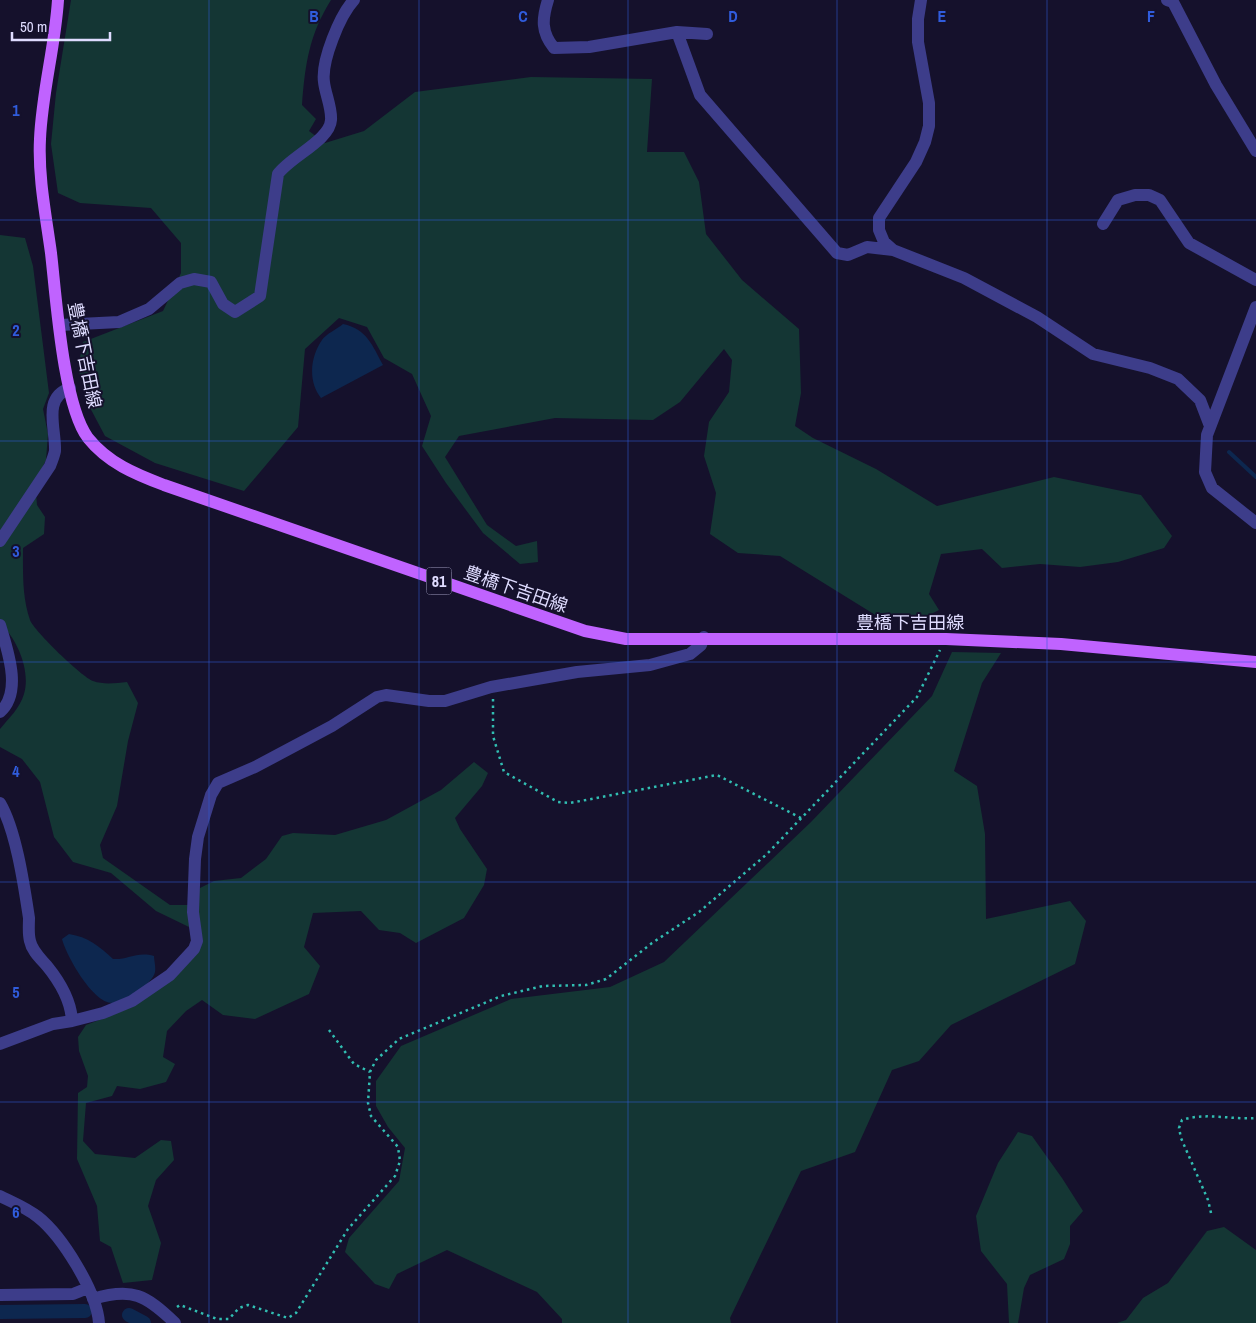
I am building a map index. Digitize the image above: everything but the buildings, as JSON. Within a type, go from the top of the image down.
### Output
[{"type":"main road","name":"豊橋下吉田線","points":[[58,0],[40,140],[41,178],[60,325],[76,413],[87,437],[108,458],[127,470],[164,486],[585,631],[626,639],[704,637],[946,638],[1061,644],[1256,662]]},
{"type":"street","points":[[60,325],[119,322],[149,309],[180,283],[194,280],[211,282],[223,304],[235,312],[260,296],[278,174],[286,163],[325,133],[332,120],[323,79],[330,46],[344,10],[354,0]]},
{"type":"street","points":[[548,0],[544,17],[545,37],[554,48],[589,47],[677,32],[707,34]]},
{"type":"street","points":[[894,250],[884,242],[879,230],[879,218],[916,162],[929,126],[929,102],[918,42],[918,19],[921,0]]},
{"type":"street","points":[[1167,0],[1173,2],[1216,85],[1256,151]]},
{"type":"street","points":[[677,32],[700,95],[837,253],[848,254],[866,247],[894,250],[964,278],[1037,317],[1093,354],[1150,368],[1178,380],[1200,400],[1210,426]]},
{"type":"street","points":[[1103,224],[1118,200],[1135,195],[1149,195],[1160,200],[1189,243],[1256,280]]},
{"type":"street","points":[[1256,308],[1252,324],[1207,435],[1205,472],[1212,488],[1256,523]]},
{"type":"street","points":[[0,541],[50,466],[55,452],[54,399],[60,392],[70,388]]},
{"type":"street","points":[[0,624],[7,652],[12,686],[11,697],[0,712]]},
{"type":"street","points":[[0,1044],[47,1026],[103,1013],[132,1001],[170,975],[194,949],[197,941],[193,912],[194,859],[210,795],[218,783],[255,767],[332,726],[377,697],[386,695],[429,702],[445,701],[492,687],[577,672],[650,665],[690,654],[701,645],[704,637]]},
{"type":"street","points":[[0,803],[9,821],[14,842],[29,919],[29,940],[64,993],[71,1007],[72,1021]]},
{"type":"street","points":[[0,1196],[36,1216],[51,1229],[64,1245],[90,1293],[99,1323]]},
{"type":"street","points":[[0,1295],[110,1294],[128,1292],[137,1294],[164,1312],[175,1323]]},
{"type":"path","points":[[288,1318],[296,1313],[348,1229],[395,1176],[400,1161],[398,1147],[371,1116],[368,1103],[370,1072],[376,1060],[400,1039],[501,996],[543,986],[586,985],[606,979],[652,943],[699,912],[768,854],[917,697],[946,638]]},
{"type":"path","points":[[492,687],[494,706],[493,736],[504,772],[558,802],[570,803],[717,775],[802,818]]},
{"type":"path","points":[[329,1030],[354,1064],[370,1072]]},
{"type":"path","points":[[1211,1213],[1208,1200],[1181,1138],[1179,1128],[1182,1120],[1204,1116],[1237,1120],[1256,1118]]},
{"type":"path","points":[[164,1312],[180,1305],[217,1319],[229,1319],[239,1308],[248,1305],[288,1318]]},
{"type":"path","points":[[288,1318],[289,1323]]},
{"type":"green space","points":[[71,0],[331,0],[318,26],[309,51],[302,105],[316,119],[309,131],[325,143],[364,131],[415,92],[531,77],[652,79],[647,152],[684,152],[699,182],[706,234],[742,280],[799,329],[801,393],[795,426],[813,438],[876,469],[937,506],[1054,477],[1141,495],[1172,536],[1164,548],[1118,562],[1080,567],[1040,564],[1002,568],[982,549],[941,554],[929,594],[939,610],[923,618],[877,616],[780,556],[738,553],[710,534],[716,493],[704,456],[709,422],[729,392],[732,360],[724,349],[680,402],[653,420],[555,418],[459,436],[445,457],[487,525],[516,546],[537,541],[538,562],[520,564],[483,533],[446,483],[422,446],[431,416],[412,374],[384,358],[367,327],[339,318],[305,349],[298,427],[244,491],[155,463],[105,436],[87,402],[78,368],[83,342],[163,311],[181,273],[181,243],[151,208],[80,203],[58,193],[51,144],[56,93]]},
{"type":"green space","points":[[0,235],[25,238],[33,266],[49,393],[43,409],[48,434],[46,460],[35,482],[37,505],[45,517],[44,534],[23,548],[27,611],[33,626],[40,634],[87,678],[97,682],[127,682],[138,703],[128,741],[117,806],[100,845],[103,858],[170,905],[189,905],[200,888],[214,881],[241,878],[266,859],[282,836],[293,833],[335,835],[386,820],[441,790],[474,762],[488,773],[482,786],[455,818],[460,829],[487,869],[484,885],[464,918],[416,943],[400,933],[379,930],[361,911],[313,913],[304,947],[320,966],[309,994],[255,1019],[223,1015],[202,1000],[186,1011],[167,1031],[163,1057],[175,1064],[166,1082],[140,1089],[117,1086],[112,1096],[86,1103],[83,1141],[95,1154],[135,1158],[161,1140],[171,1141],[174,1160],[156,1180],[148,1206],[161,1243],[152,1280],[123,1283],[111,1247],[100,1241],[97,1206],[77,1159],[78,1093],[87,1087],[88,1076],[79,1051],[78,1037],[86,1025],[115,1014],[197,951],[189,927],[156,911],[111,873],[73,862],[54,837],[40,782],[22,759],[0,747],[0,729],[20,704],[26,685],[26,675],[17,646],[0,623]]},
{"type":"green space","points":[[952,652],[1001,653],[982,683],[954,771],[977,786],[985,834],[986,919],[1070,901],[1086,921],[1075,964],[951,1025],[919,1061],[892,1070],[855,1152],[801,1171],[730,1318],[731,1323],[562,1323],[562,1319],[537,1292],[447,1250],[397,1274],[389,1289],[375,1284],[345,1252],[349,1238],[399,1181],[405,1148],[388,1127],[376,1106],[376,1081],[401,1046],[511,999],[610,987],[664,962],[811,822],[932,696]]},
{"type":"green space","points":[[1018,1132],[1032,1136],[1083,1211],[1070,1226],[1070,1244],[1064,1259],[1030,1275],[1024,1288],[1018,1323],[1009,1323],[1007,1284],[981,1251],[976,1216],[998,1163]]},
{"type":"green space","points":[[1224,1227],[1256,1250],[1256,1323],[1117,1323],[1126,1320],[1143,1298],[1168,1283],[1207,1231]]},
{"type":"water","points":[[343,324],[358,330],[368,339],[383,365],[321,398],[312,377],[315,354],[324,338]]},
{"type":"water","points":[[69,934],[82,937],[93,943],[113,959],[143,954],[154,956],[155,972],[144,987],[131,996],[113,1003],[105,1001],[97,996],[89,987],[69,956],[62,939]]},
{"type":"waterway","points":[[1229,452],[1256,477]]},
{"type":"waterway","points":[[0,1312],[85,1311]]},
{"type":"waterway","points":[[129,1315],[144,1323]]}]
